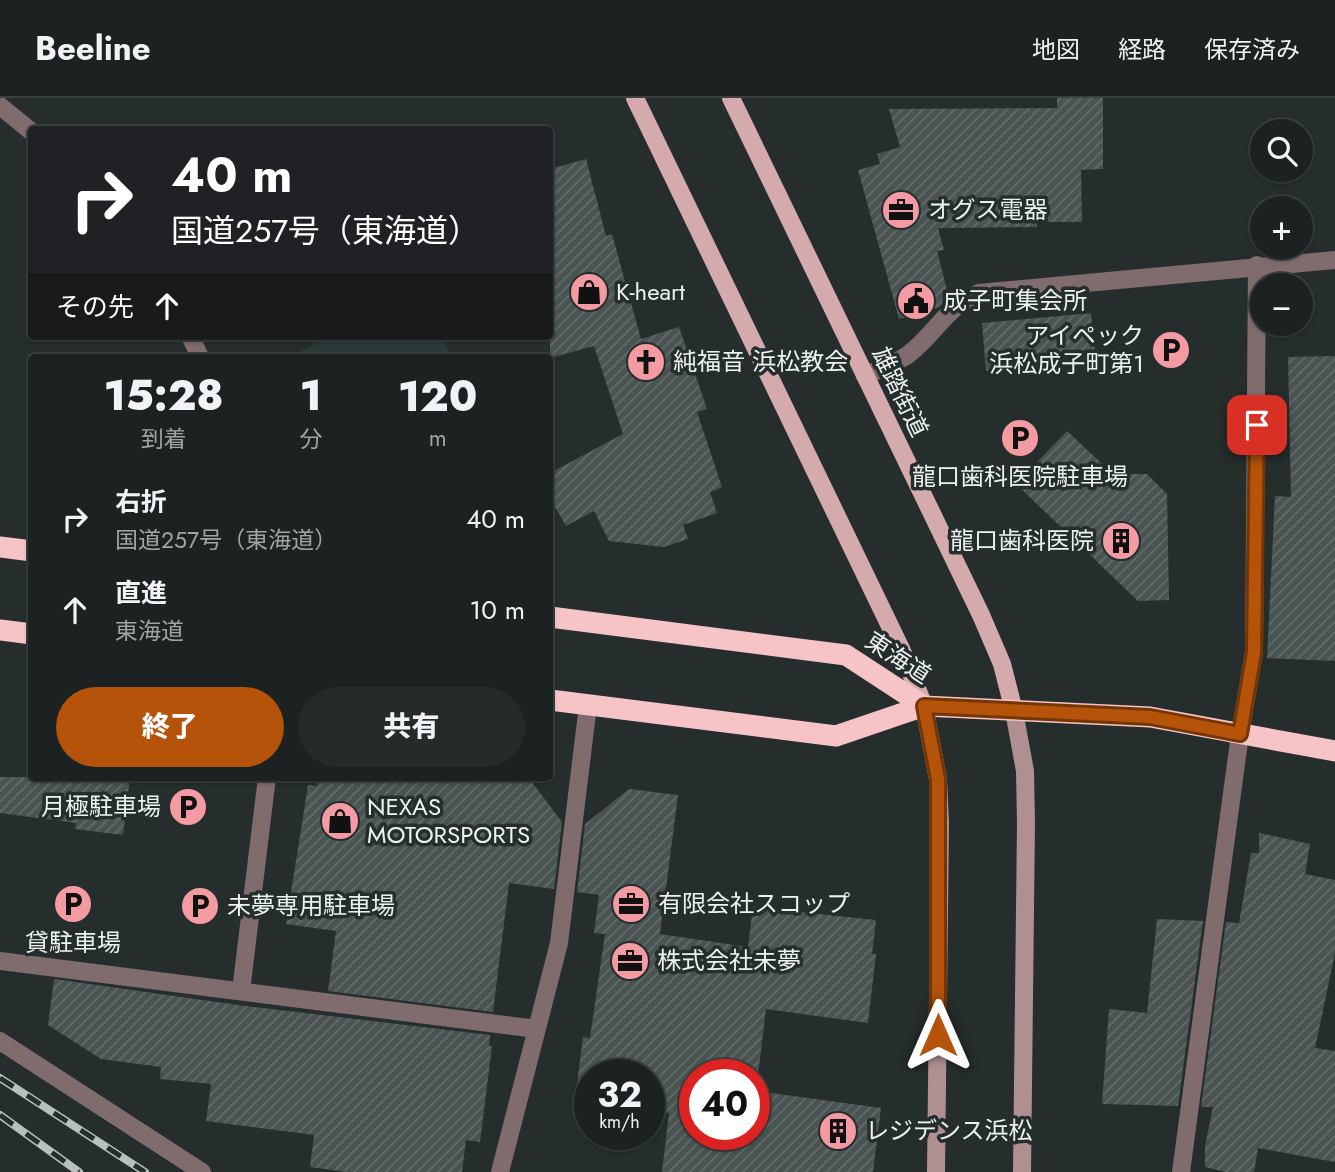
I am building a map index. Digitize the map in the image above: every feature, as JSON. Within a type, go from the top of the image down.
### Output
[{"type":"highway","points":[[0,547],[28,550]]},
{"type":"highway","name":"東海道","points":[[553,617],[846,654],[924,706]]},
{"type":"highway","points":[[0,630],[28,634]]},
{"type":"highway","name":"東海道","points":[[553,700],[836,736],[924,706]]},
{"type":"highway","points":[[924,706],[1150,717],[1335,751]]},
{"type":"main road","points":[[635,98],[902,651],[924,706]]},
{"type":"main road","name":"雄踏街道","points":[[731,98],[981,615],[1002,664],[1014,711]]},
{"type":"street","points":[[1,102],[28,128]]},
{"type":"street","points":[[865,376],[909,354],[960,301],[979,293],[1256,265],[1335,260]]},
{"type":"street","points":[[1181,1172],[1240,734],[1254,652],[1259,300],[1256,265]]},
{"type":"street","points":[[499,1172],[559,943],[588,705]]},
{"type":"street","points":[[924,706],[938,779],[940,823],[936,1172]]},
{"type":"street","points":[[1014,711],[1025,771],[1025,1171]]},
{"type":"street","points":[[241,991],[267,781]]},
{"type":"street","points":[[0,961],[537,1029]]},
{"type":"street","points":[[0,1041],[202,1172]]},
{"type":"shaded area","points":[[323,340],[443,340],[450,354],[295,354]]},
{"type":"building","points":[[1057,98],[1103,98],[1103,169],[1081,170],[1082,222],[1037,222],[1037,227],[938,228],[944,250],[937,251],[949,298],[938,308],[899,319],[858,170],[880,164],[877,154],[900,147],[889,109],[1057,108]]},
{"type":"building","points":[[586,159],[606,236],[612,234],[641,339],[679,327],[707,409],[697,412],[722,487],[710,492],[717,513],[683,525],[688,539],[664,547],[609,541],[594,511],[566,526],[553,503],[553,471],[623,434],[594,346],[553,357],[553,354],[550,354],[550,340],[553,340],[553,168]]},
{"type":"building","points":[[1091,313],[1096,362],[986,371],[982,323]]},
{"type":"building","points":[[1335,356],[1335,661],[1267,658],[1275,496],[1291,497],[1288,357]]},
{"type":"building","name":"龍口歯科医院","points":[[1067,431],[1113,474],[1147,474],[1167,494],[1169,600],[1138,601],[1016,484]]},
{"type":"building","points":[[0,777],[28,777],[28,781],[130,781],[123,835],[75,829],[76,823],[0,813]]},
{"type":"building","points":[[318,781],[531,781],[562,822],[554,889],[509,883],[493,1012],[328,991],[336,931],[286,924],[308,785],[317,786]]},
{"type":"building","points":[[629,789],[678,795],[660,934],[748,947],[753,907],[876,920],[872,954],[876,954],[868,1023],[766,1009],[760,1059],[679,1059],[679,1150],[770,1150],[770,1093],[881,1108],[873,1172],[662,1172],[669,1113],[665,1112],[665,1059],[580,1059],[583,1037],[590,1038],[605,934],[594,933],[599,895],[577,892],[585,824]]},
{"type":"building","points":[[1259,833],[1310,844],[1305,874],[1335,880],[1335,953],[1315,1048],[1335,1051],[1335,1162],[1258,1148],[1254,1172],[1226,1172],[1205,1167],[1205,1146],[1213,1107],[1201,1107],[1226,922],[1239,923],[1251,853],[1259,853]]},
{"type":"building","points":[[1157,919],[1203,921],[1178,1106],[1102,1104],[1109,1009],[1147,1013]]},
{"type":"building","points":[[54,979],[238,1005],[490,1035],[489,1046],[492,1046],[480,1142],[466,1140],[462,1172],[348,1172],[310,1167],[314,1135],[206,1121],[211,1084],[160,1079],[161,1067],[101,1059],[48,1025]]},
{"type":"railway","points":[[0,1078],[145,1172]]},
{"type":"railway","points":[[0,1115],[79,1172]]},
{"type":"place","name":"オグス電器","points":[[901,210]]},
{"type":"place","name":"K-heart","points":[[589,292]]},
{"type":"place","name":"成子町集会所","points":[[916,301]]},
{"type":"place","name":"アイペック 浜松成子町第1","points":[[1171,350]]},
{"type":"place","name":"純福音 浜松教会","points":[[646,362]]},
{"type":"place","name":"龍口歯科医院駐車場","points":[[1020,438]]},
{"type":"place","name":"龍口歯科医院","points":[[1121,541]]},
{"type":"place","name":"月極駐車場","points":[[188,807]]},
{"type":"place","name":"NEXAS MOTORSPORTS","points":[[340,821]]},
{"type":"place","name":"貸駐車場","points":[[73,904]]},
{"type":"place","name":"有限会社スコップ","points":[[631,904]]},
{"type":"place","name":"未夢専用駐車場","points":[[200,906]]},
{"type":"place","name":"株式会社未夢","points":[[630,961]]},
{"type":"place","name":"レジデンス浜松","points":[[838,1131]]},
{"type":"route","points":[[938,1035],[940,823],[932,735],[924,706],[1150,717],[1240,734],[1254,652],[1257,425]]}]
